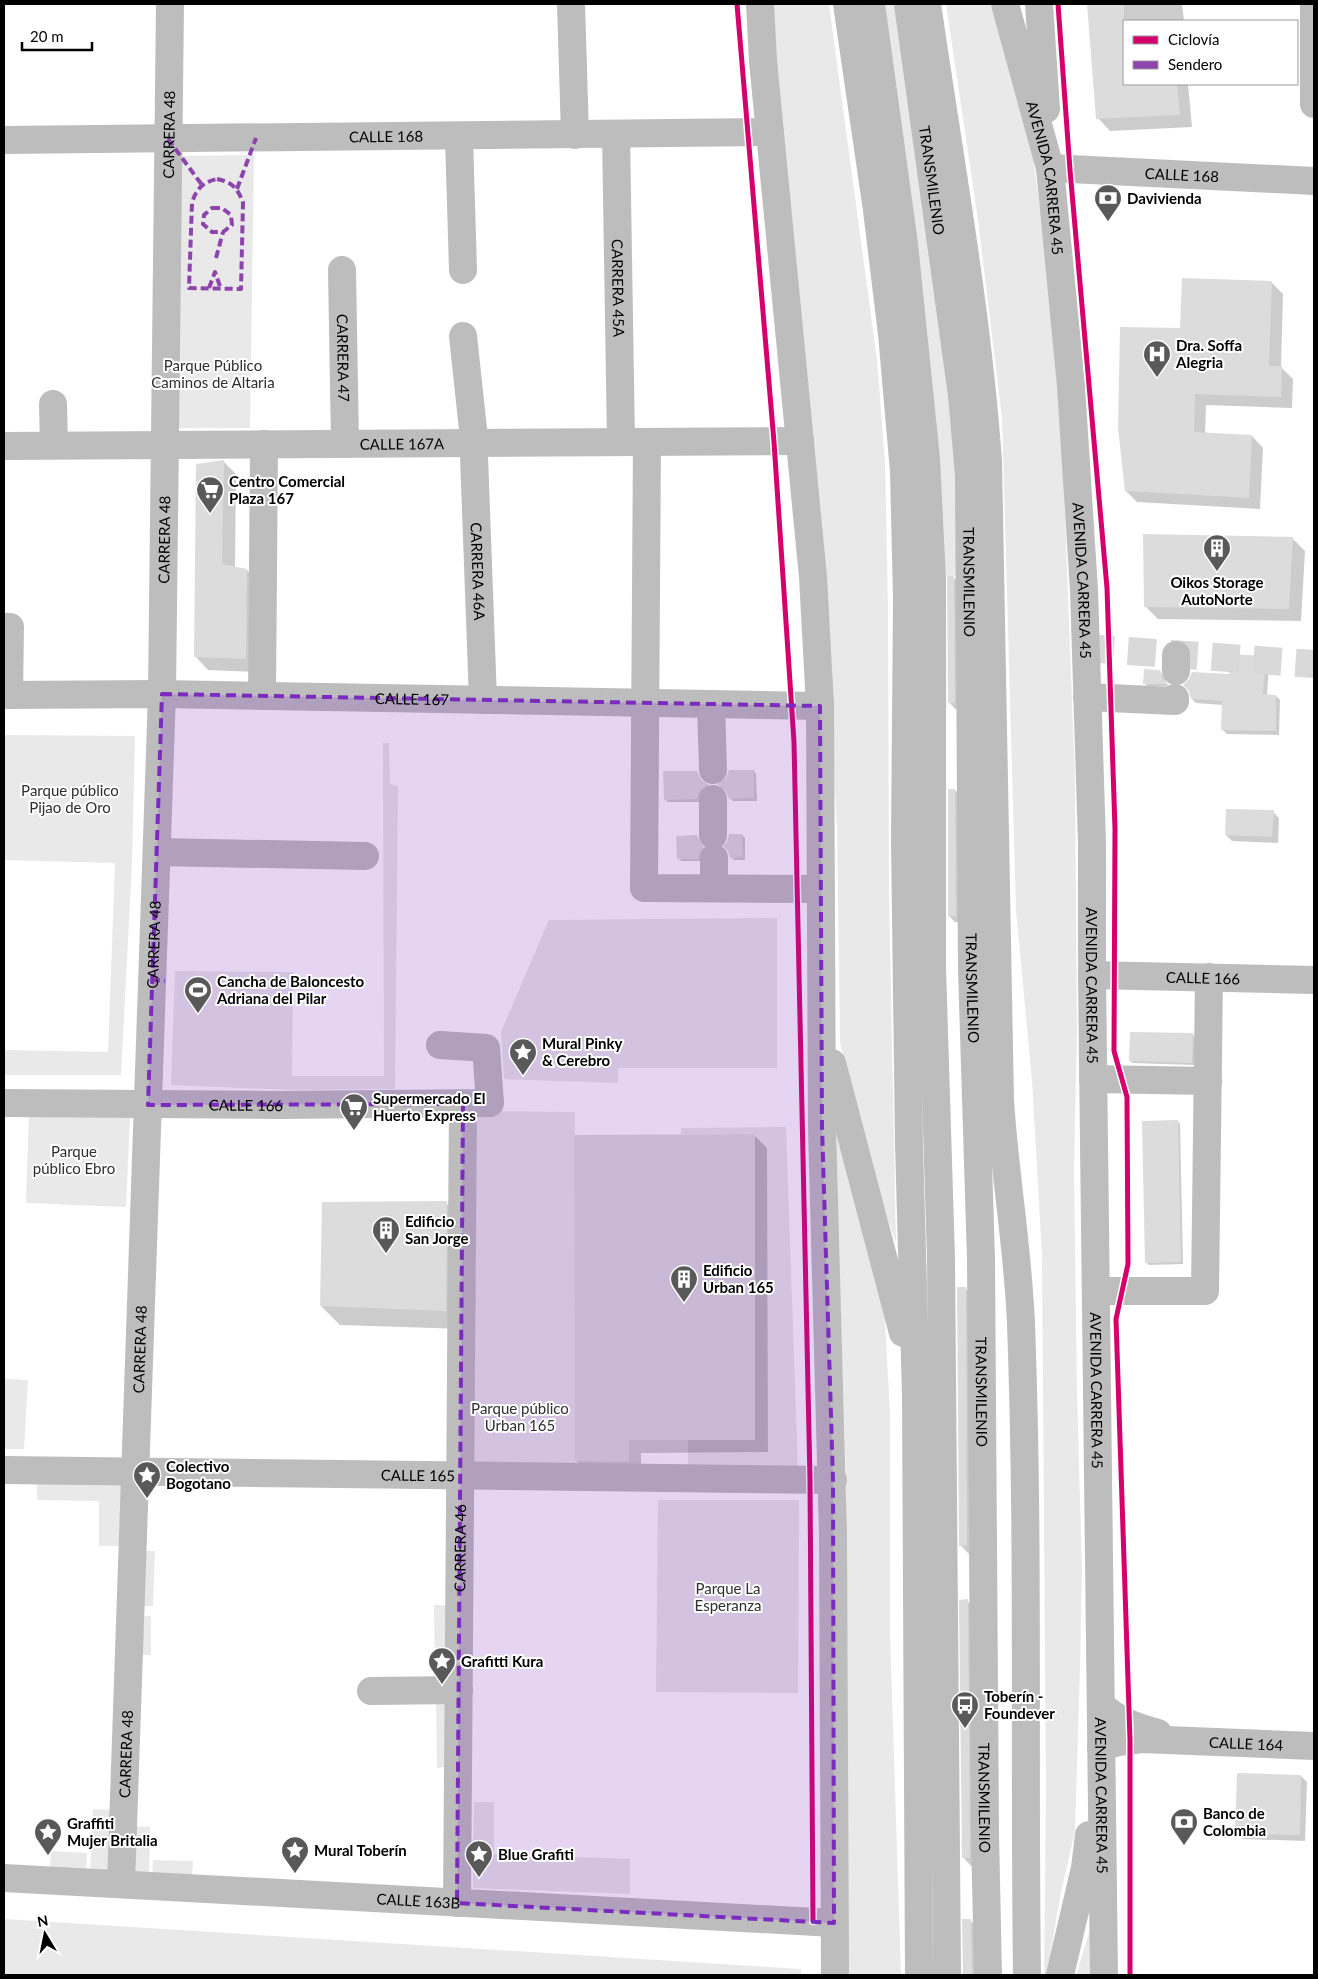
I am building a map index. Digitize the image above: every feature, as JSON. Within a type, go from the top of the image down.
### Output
[{"type":"main road","name":"CARRERA 48","points":[[121,1884],[162,694],[170,4]]},
{"type":"main road","points":[[571,4],[575,135]]},
{"type":"main road","points":[[760,4],[770,132],[813,577],[820,706],[822,1127],[833,1480],[835,1975]]},
{"type":"main road","points":[[847,4],[889,314],[904,471],[907,598],[905,841],[909,1144],[916,1395],[919,1975]]},
{"type":"main road","points":[[871,4],[904,244],[926,459],[932,580],[932,967],[941,1258],[947,1975]]},
{"type":"main road","name":"TRANSMILENIO","points":[[908,4],[962,396],[969,474],[972,969],[981,1258],[984,1833],[988,1975]]},
{"type":"main road","points":[[927,4],[964,247],[981,384],[988,461],[1000,1101],[1018,1268],[1021,1326],[1025,1580],[1027,1975]]},
{"type":"main road","name":"AVENIDA CARRERA 45","points":[[1004,4],[1050,168],[1071,386],[1084,590],[1092,843],[1093,1079],[1104,1975]]},
{"type":"main road","points":[[1040,4],[1050,168]]},
{"type":"main road","points":[[1314,4],[1314,104]]},
{"type":"main road","name":"CALLE 168","points":[[4,140],[459,137],[770,132]]},
{"type":"main road","name":"CARRERA 45A","points":[[616,134],[634,442],[646,703],[644,888],[714,888]]},
{"type":"main road","points":[[459,137],[463,270]]},
{"type":"main road","name":"CALLE 168","points":[[1050,168],[1314,181]]},
{"type":"main road","name":"CARRERA 47","points":[[342,270],[345,444]]},
{"type":"main road","name":"CARRERA 46A","points":[[463,336],[474,443],[483,700]]},
{"type":"main road","points":[[53,404],[54,445]]},
{"type":"main road","name":"CALLE 167A","points":[[4,446],[800,441]]},
{"type":"main road","points":[[262,696],[264,444]]},
{"type":"main road","points":[[4,627],[10,627],[6,695]]},
{"type":"main road","name":"CALLE 167","points":[[6,695],[162,694],[820,706]]},
{"type":"main road","points":[[1088,697],[1175,701],[1175,698]]},
{"type":"main road","points":[[711,704],[713,770]]},
{"type":"main road","points":[[713,799],[714,888],[821,889]]},
{"type":"main road","points":[[157,852],[364,856]]},
{"type":"main road","name":"CALLE 166","points":[[1092,975],[1314,980]]},
{"type":"main road","points":[[1096,1291],[1205,1291],[1209,978]]},
{"type":"main road","points":[[821,1020],[847,1124],[898,1308],[916,1395]]},
{"type":"main road","name":"CALLE 166","points":[[4,1103],[148,1105],[490,1103],[486,1048],[440,1044]]},
{"type":"main road","points":[[1093,1079],[1208,1081]]},
{"type":"main road","name":"CARRERA 46","points":[[457,1903],[463,1104]]},
{"type":"main road","name":"CALLE 165","points":[[4,1470],[833,1480]]},
{"type":"main road","points":[[371,1691],[459,1690]]},
{"type":"main road","name":"CALLE 164","points":[[1101,1705],[1129,1724],[1179,1739]]},
{"type":"main road","name":"CALLE 164","points":[[1101,1746],[1130,1740],[1179,1739],[1314,1746]]},
{"type":"main road","points":[[1060,1975],[1085,1868],[1101,1746]]},
{"type":"main road","name":"CALLE 163B","points":[[4,1878],[834,1923]]},
{"type":"highlighted area","points":[[162,694],[820,706],[822,1127],[833,1480],[834,1923],[457,1903],[463,1104],[148,1105]]},
{"type":"green space","points":[[769,4],[829,4],[877,360],[885,462],[888,606],[889,894],[896,1243],[866,1159],[840,1042],[837,829],[823,575]]},
{"type":"green space","points":[[880,4],[900,4],[952,390],[959,576],[942,576]]},
{"type":"green space","points":[[946,4],[990,4],[1018,89],[1032,150],[1042,224],[1061,414],[1075,777],[1077,1029],[1074,1170],[1082,1570],[1075,1831],[1060,1897],[1047,1975],[1044,1975],[1046,1788],[1042,1255],[1032,1081],[1016,910],[1002,418],[978,220]]},
{"type":"green space","name":"Parque Público Caminos de Altaria","points":[[254,155],[250,428],[174,428],[182,156]]},
{"type":"green space","name":"Parque público Pijao de Oro","points":[[4,735],[135,736],[132,863],[121,1075],[4,1075],[4,1050],[108,1052],[115,863],[4,860]]},
{"type":"green space","points":[[383,743],[389,743],[390,784],[398,786],[395,1089],[292,1090],[171,1085],[175,971],[293,972],[292,1076],[384,1076]]},
{"type":"green space","points":[[777,918],[777,1068],[618,1068],[618,1083],[504,1079],[501,1032],[549,920]]},
{"type":"green space","name":"Parque público Urban 165","points":[[468,1111],[575,1112],[575,1466],[464,1471]]},
{"type":"green space","name":"Parque público Ebro","points":[[29,1114],[130,1116],[126,1207],[26,1203]]},
{"type":"green space","points":[[786,1127],[798,1472],[688,1470],[688,1440],[755,1439],[755,1134],[681,1134],[681,1128]]},
{"type":"green space","points":[[835,1132],[876,1265],[884,1304],[890,1413],[890,1634],[901,1975],[846,1975],[846,1481]]},
{"type":"green space","points":[[4,1379],[28,1380],[24,1449],[4,1449]]},
{"type":"green space","points":[[37,1475],[124,1475],[124,1546],[99,1546],[99,1501],[37,1500]]},
{"type":"green space","name":"Parque La Esperanza","points":[[658,1500],[799,1500],[798,1693],[656,1692]]},
{"type":"green space","points":[[137,1551],[155,1551],[153,1606],[135,1607]]},
{"type":"green space","points":[[434,1605],[449,1605],[449,1671],[435,1671]]},
{"type":"green space","points":[[151,1616],[151,1655],[134,1655],[135,1617]]},
{"type":"green space","points":[[436,1700],[449,1700],[449,1766],[437,1768]]},
{"type":"green space","points":[[474,1802],[494,1802],[494,1854],[630,1859],[630,1894],[473,1888]]},
{"type":"green space","points":[[93,1809],[118,1810],[116,1873],[90,1872]]},
{"type":"green space","points":[[127,1826],[150,1827],[149,1874],[125,1873]]},
{"type":"green space","points":[[51,1851],[87,1853],[86,1871],[50,1869]]},
{"type":"green space","points":[[153,1860],[193,1861],[192,1877],[152,1875]]},
{"type":"green space","points":[[4,1919],[801,1969],[801,1975],[4,1975]]},
{"type":"green space","points":[[1090,1930],[1090,1975],[1076,1975]]},
{"type":"building","points":[[1087,4],[1124,4],[1123,85],[1177,85],[1180,115],[1096,119]]},
{"type":"building","points":[[1182,278],[1272,281],[1269,366],[1282,366],[1281,397],[1195,394],[1194,432],[1252,435],[1249,498],[1125,491],[1118,428],[1120,327],[1180,328]]},
{"type":"building","name":"Centro Comercial Plaza 167","points":[[224,460],[222,564],[247,569],[246,659],[194,657],[196,464]]},
{"type":"building","name":"Oikos Storage AutoNorte","points":[[1143,534],[1293,537],[1289,609],[1144,607]]},
{"type":"building","points":[[947,576],[954,576],[955,703],[948,703]]},
{"type":"building","points":[[1229,654],[1266,656],[1263,694],[1276,695],[1276,731],[1221,730],[1222,701],[1191,699],[1189,691],[1183,685],[1189,679],[1192,672],[1229,674]]},
{"type":"building","points":[[1144,669],[1160,670],[1162,678],[1168,684],[1143,684]]},
{"type":"building","points":[[729,770],[754,770],[754,798],[729,799],[726,791],[717,784],[726,778]]},
{"type":"building","points":[[663,771],[697,771],[700,779],[709,785],[700,791],[697,799],[664,800]]},
{"type":"building","points":[[948,789],[955,789],[956,916],[948,916]]},
{"type":"building","points":[[1226,809],[1274,810],[1272,837],[1225,835]]},
{"type":"building","points":[[729,834],[742,834],[743,857],[730,858],[728,851],[723,846],[727,842]]},
{"type":"building","points":[[697,835],[699,842],[704,847],[700,851],[698,859],[677,859],[676,836]]},
{"type":"building","points":[[1130,1032],[1193,1033],[1192,1063],[1129,1061]]},
{"type":"building","points":[[1178,1120],[1181,1262],[1145,1263],[1142,1121]]},
{"type":"building","points":[[755,1134],[755,1440],[629,1440],[629,1462],[575,1461],[574,1135]]},
{"type":"building","name":"Edificio San Jorge","points":[[447,1201],[446,1311],[320,1306],[322,1202]]},
{"type":"building","points":[[957,1287],[966,1287],[967,1545],[963,1546],[959,1546]]},
{"type":"building","points":[[968,1599],[970,1858],[962,1858],[959,1600]]},
{"type":"building","points":[[1237,1773],[1301,1775],[1300,1835],[1235,1834]]},
{"type":"building","points":[[962,1919],[971,1919],[972,1975],[963,1975]]},
{"type":"tunnel","points":[[1086,648],[1314,664]]},
{"type":"marked path","points":[[237,189],[256,138]]},
{"type":"marked path","points":[[168,139],[202,185]]},
{"type":"marked path","points":[[217,179],[227,182],[234,187],[243,203],[241,289],[189,288],[192,203],[201,187],[217,179]]},
{"type":"marked path","points":[[212,208],[222,208],[231,215],[232,225],[223,232],[212,232],[203,224],[204,215],[212,208]]},
{"type":"marked path","points":[[216,258],[223,232]]},
{"type":"marked path","points":[[209,288],[215,272],[221,289]]},
{"type":"marked path","points":[[152,980],[165,981]]},
{"type":"cycle path","points":[[737,4],[774,442],[794,742],[810,1479],[813,1921]]},
{"type":"cycle path","points":[[1058,4],[1070,170],[1107,588],[1115,829],[1114,1051],[1127,1097],[1128,1264],[1116,1319],[1130,1740],[1130,1975]]},
{"type":"place","name":"Davivienda","points":[[1108,222]]},
{"type":"place","name":"Dra. Soffa Alegria","points":[[1157,378]]},
{"type":"place","name":"Centro Comercial Plaza 167","points":[[210,514]]},
{"type":"place","name":"Oikos Storage AutoNorte","points":[[1217,572]]},
{"type":"place","name":"Cancha de Baloncesto Adriana del Pilar","points":[[198,1014]]},
{"type":"place","name":"Mural Pinky & Cerebro","points":[[523,1076]]},
{"type":"place","name":"Supermercado El Huerto Express","points":[[354,1131]]},
{"type":"place","name":"Edificio San Jorge","points":[[386,1254]]},
{"type":"place","name":"Edificio Urban 165","points":[[684,1303]]},
{"type":"place","name":"Colectivo Bogotano","points":[[147,1499]]},
{"type":"place","name":"Grafitti Kura","points":[[442,1685]]},
{"type":"place","name":"Toberín - Foundever","points":[[965,1729]]},
{"type":"place","name":"Banco de Colombia","points":[[1184,1846]]},
{"type":"place","name":"Graffiti Mujer Britalia","points":[[48,1856]]},
{"type":"place","name":"Mural Toberín","points":[[295,1874]]},
{"type":"place","name":"Blue Grafiti","points":[[479,1878]]}]
